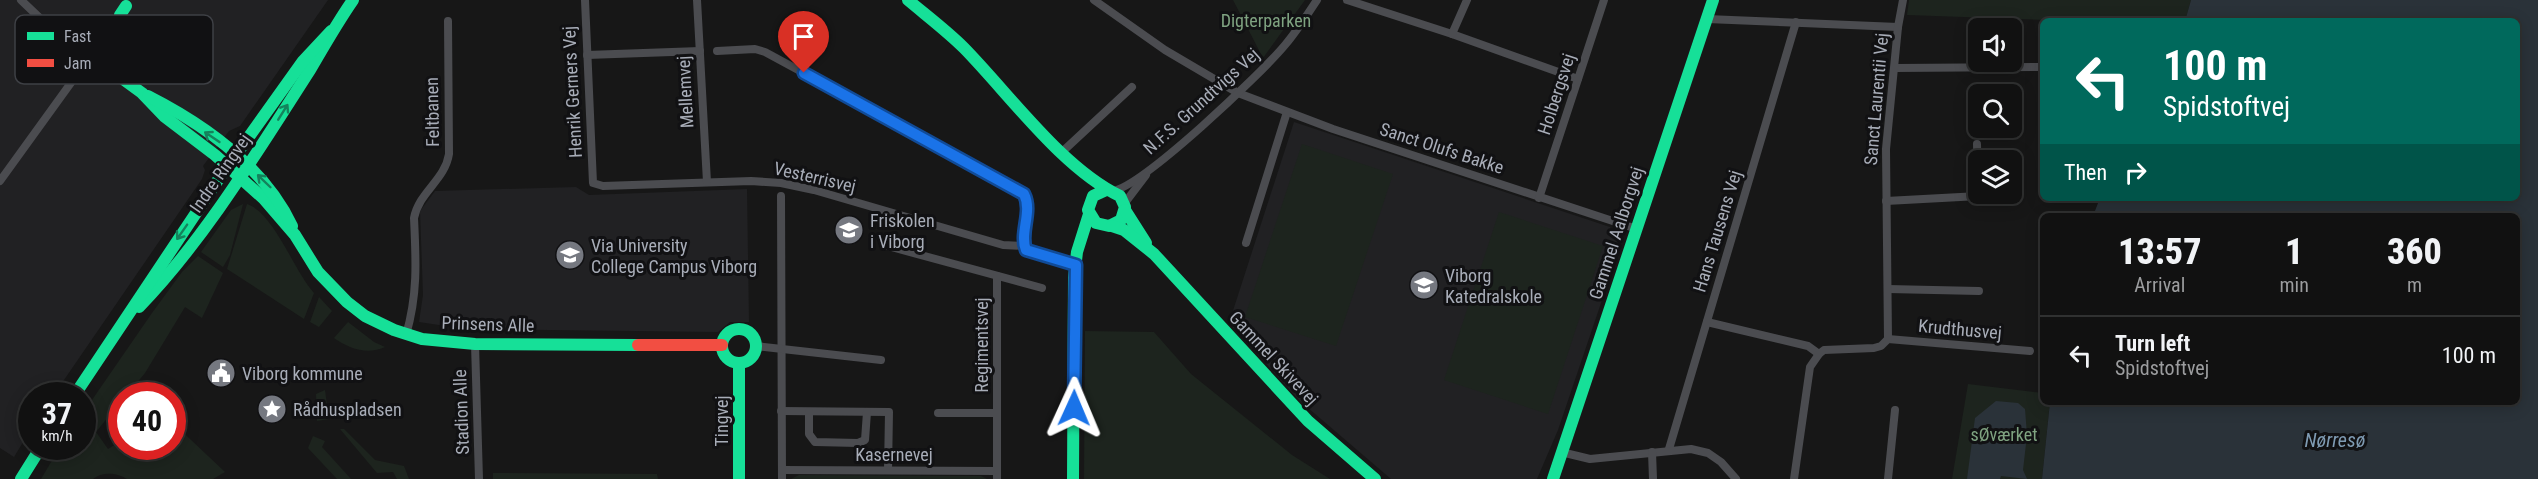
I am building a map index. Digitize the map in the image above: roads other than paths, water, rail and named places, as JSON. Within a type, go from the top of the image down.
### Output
[{"type":"street","points":[[21,0],[37,15]]},
{"type":"street","name":"Indre Ringvej","points":[[122,325],[167,278],[248,166],[312,66],[331,31],[353,0]]},
{"type":"street","name":"Henrik Gerners Vej","points":[[585,0],[593,183]]},
{"type":"street","name":"Mellemvej","points":[[697,0],[707,182]]},
{"type":"street","points":[[908,0],[962,46],[1062,152],[1072,164],[1090,200],[1089,214],[1080,241],[1076,265],[1073,479]]},
{"type":"street","name":"Sanct Olufs Bakke","points":[[1094,0],[1165,50],[1238,93],[1333,129],[1637,229]]},
{"type":"street","name":"N.F.S. Grundtvigs Vej","points":[[1109,191],[1150,170],[1238,93],[1285,45],[1317,0]]},
{"type":"street","points":[[1347,0],[1452,34],[1578,79]]},
{"type":"street","points":[[1452,34],[1467,0]]},
{"type":"street","name":"Holbergsvej","points":[[1539,198],[1604,0]]},
{"type":"street","name":"Gammel Aalborgvej","points":[[1553,479],[1713,0]]},
{"type":"street","name":"Sanct Laurentii Vej","points":[[1888,339],[1886,149],[1898,27],[1903,0]]},
{"type":"street","points":[[1707,19],[1898,27]]},
{"type":"street","name":"Feltbanen","points":[[406,335],[414,306],[416,285],[414,218],[416,209],[421,198],[448,165],[448,21]]},
{"type":"street","name":"Hans Tausens Vej","points":[[1669,449],[1797,22]]},
{"type":"street","name":"Indre Ringvej","points":[[83,382],[228,167],[303,61],[331,31]]},
{"type":"street","points":[[717,51],[755,49],[765,52],[1020,190],[1027,203],[1024,246]]},
{"type":"street","points":[[587,55],[700,51]]},
{"type":"street","points":[[1895,68],[2040,67]]},
{"type":"street","points":[[0,182],[69,84]]},
{"type":"street","points":[[130,84],[142,93]]},
{"type":"street","points":[[1062,152],[1132,87]]},
{"type":"street","name":"Prinsens Alle","points":[[142,93],[163,102],[236,156],[265,181],[282,202],[295,235]]},
{"type":"street","name":"Prinsens Alle","points":[[142,93],[165,117],[264,199],[295,235],[318,272],[347,302],[365,316],[406,335],[438,341],[475,344],[722,345]]},
{"type":"street","points":[[1246,243],[1287,112]]},
{"type":"street","points":[[1977,144],[1977,150]]},
{"type":"street","points":[[1072,164],[1109,191],[1120,196],[1125,207],[1121,220],[1093,233],[1076,265]]},
{"type":"street","name":"N.F.S. Grundtvigs Vej","points":[[1125,207],[1150,170]]},
{"type":"street","name":"Vesterrisvej","points":[[593,183],[603,186],[751,181],[781,183],[814,190],[1003,245],[1024,246],[1031,253],[1076,265]]},
{"type":"street","points":[[1090,200],[1097,193],[1109,191]]},
{"type":"street","points":[[782,196],[782,475]]},
{"type":"street","points":[[1886,201],[1968,197]]},
{"type":"street","name":"Gammel Skivevej","points":[[1125,207],[1154,254]]},
{"type":"street","points":[[1089,214],[1096,223],[1107,226]]},
{"type":"street","name":"Gammel Skivevej","points":[[1107,226],[1124,230],[1154,254],[1308,421],[1375,479]]},
{"type":"street","name":"Regimentsvej","points":[[884,245],[1042,288]]},
{"type":"street","name":"Regimentsvej","points":[[997,276],[997,475]]},
{"type":"street","points":[[1888,289],[1979,291]]},
{"type":"street","points":[[1707,322],[1808,346],[1819,354]]},
{"type":"street","points":[[739,329],[749,333],[756,346],[749,360],[739,363],[726,358],[722,345],[726,335],[739,329]]},
{"type":"street","points":[[1794,479],[1810,367],[1819,354],[1830,348],[1874,348],[1881,346],[1888,339]]},
{"type":"street","name":"Krudthusvej","points":[[1888,339],[2030,351]]},
{"type":"street","name":"Stadion Alle","points":[[475,344],[479,479]]},
{"type":"street","points":[[756,346],[782,347],[881,360]]},
{"type":"street","name":"Tingvej","points":[[739,363],[739,479]]},
{"type":"street","points":[[1888,479],[1895,410]]},
{"type":"street","points":[[781,411],[889,412],[888,470]]},
{"type":"street","points":[[809,412],[809,434],[815,442],[848,443],[865,441],[867,412]]},
{"type":"street","name":"Regimentsvej","points":[[938,413],[997,413]]},
{"type":"street","points":[[1561,453],[1590,459],[1691,448],[1708,453],[1721,462],[1736,479]]},
{"type":"street","points":[[1652,452],[1653,479]]},
{"type":"street","points":[[21,479],[33,460]]},
{"type":"street","name":"Kasernevej","points":[[782,475],[888,470],[997,475]]},
{"type":"water","name":"Nørresø","points":[[2191,0],[2538,0],[2538,479],[2042,479],[2050,405],[2520,405],[2520,213],[2094,213],[2099,201],[2520,201],[2520,18],[2186,18]]},
{"type":"water","points":[[1996,401],[2018,403],[2025,409],[2027,435],[2023,470],[2027,479],[2001,476],[2000,479],[1967,479],[1975,418]]},
{"type":"place","name":"Friskolen i Viborg","points":[[849,230]]},
{"type":"place","name":"Via University College Campus Viborg","points":[[570,255]]},
{"type":"place","name":"Viborg Katedralskole","points":[[1424,285]]},
{"type":"place","name":"Viborg kommune","points":[[221,373]]},
{"type":"place","name":"Rådhuspladsen","points":[[272,409]]},
{"type":"park label","name":"Digterparken","points":[[1266,20]]},
{"type":"park label","name":"sØværket","points":[[2004,434]]}]
